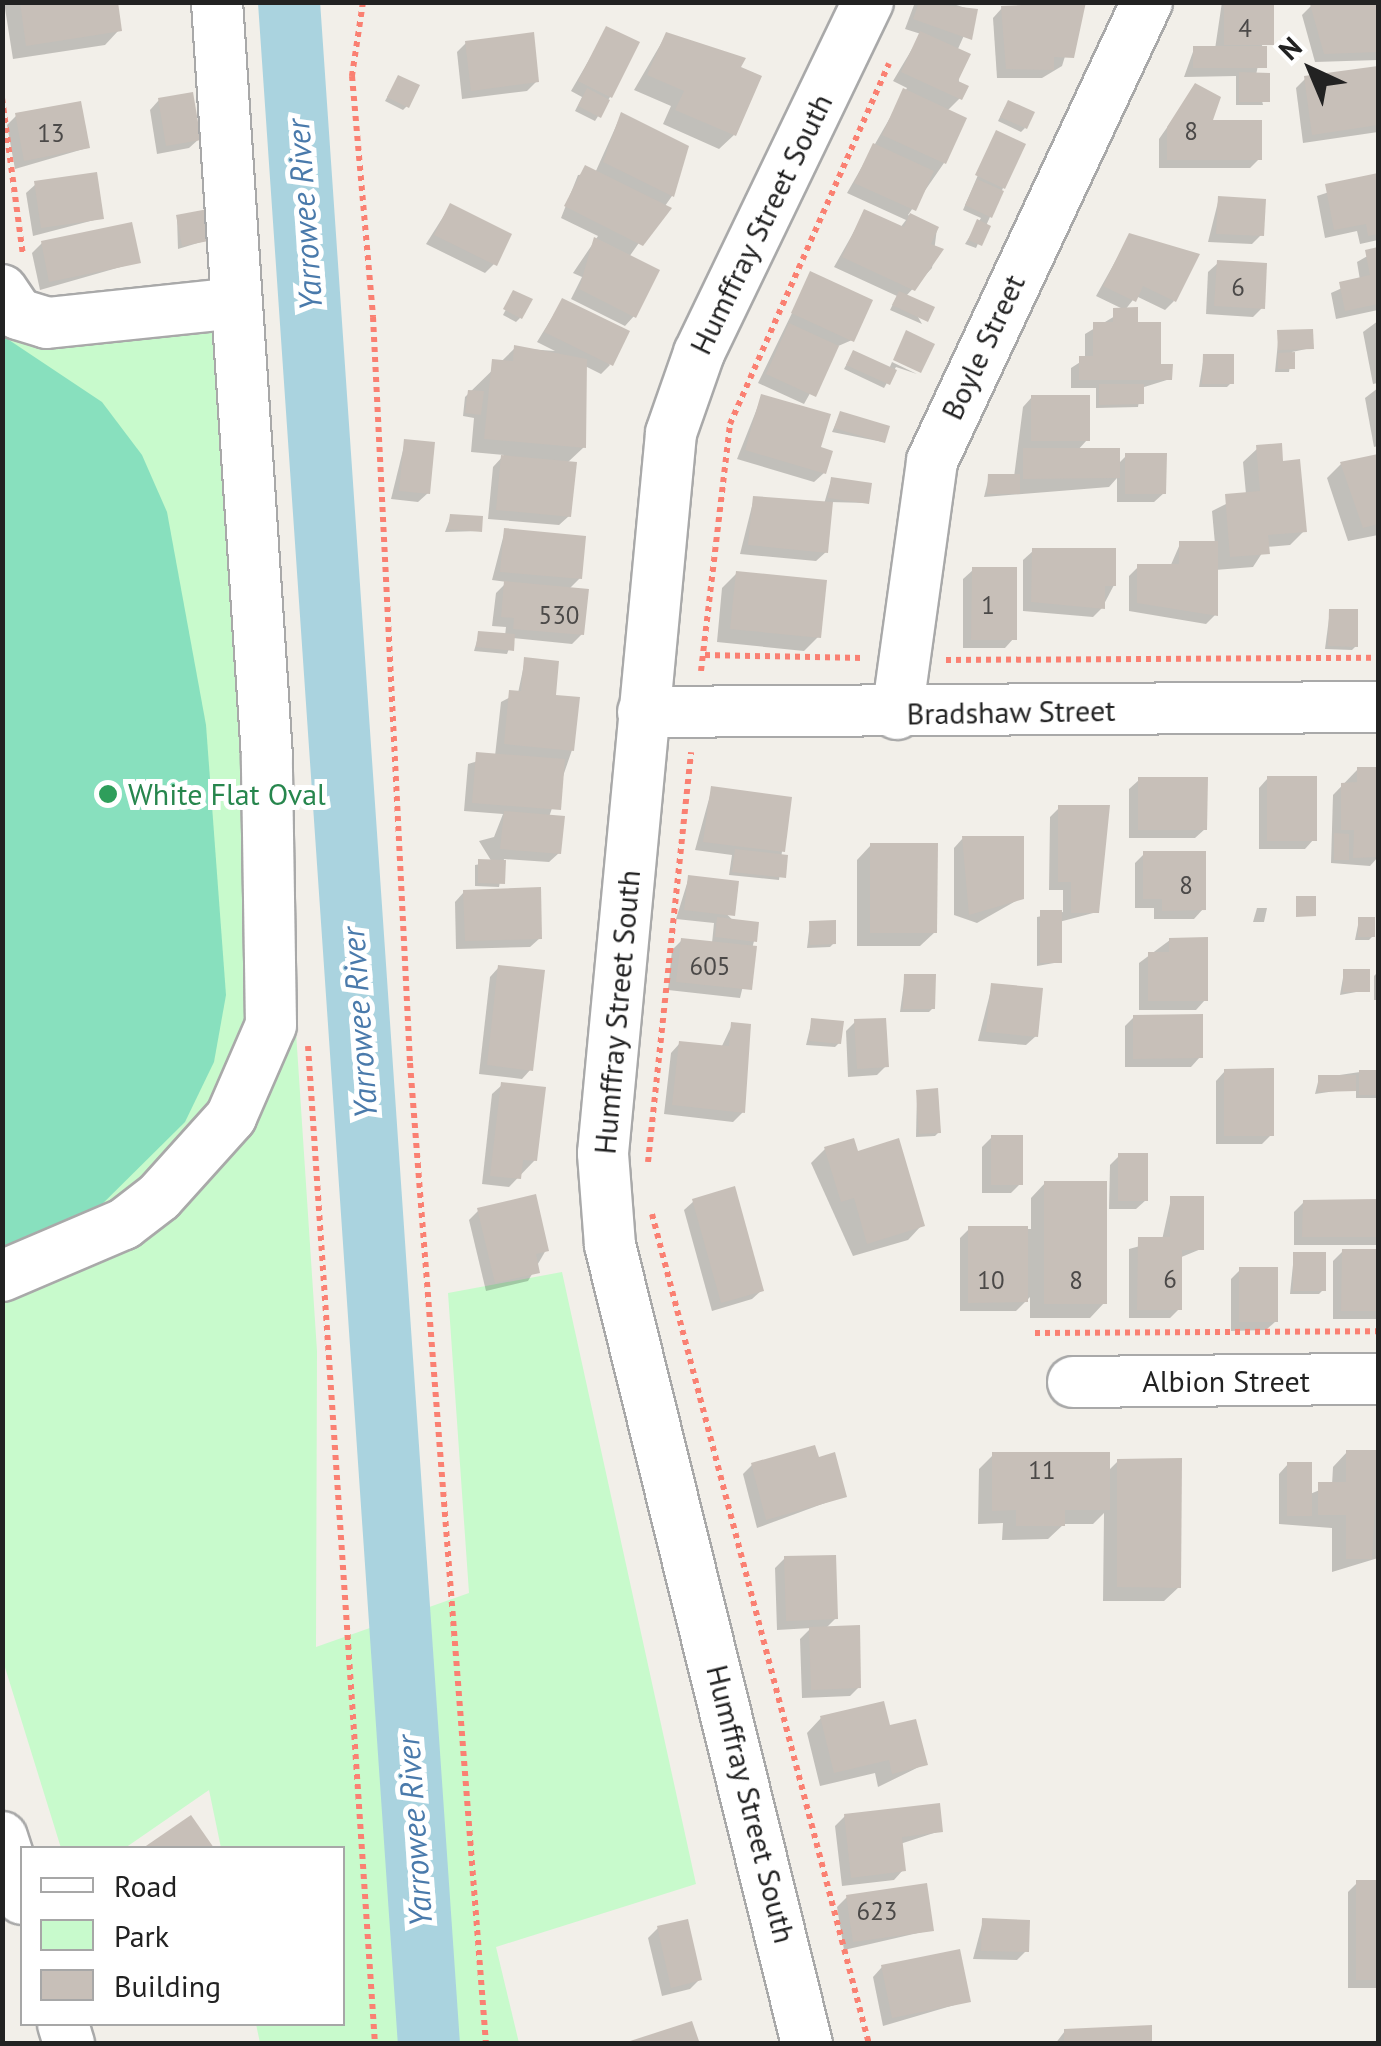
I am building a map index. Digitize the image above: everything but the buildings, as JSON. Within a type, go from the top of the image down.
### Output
[{"type":"street","points":[[2,1276],[124,1224],[186,1172],[250,1085],[271,1025],[267,758],[217,2]]},
{"type":"street","name":"Humffray Street South","points":[[807,2044],[608,1230],[604,1131],[664,476],[688,379],[868,2]]},
{"type":"street","name":"Boyle Street","points":[[897,714],[932,461],[1146,2]]},
{"type":"street","points":[[14,282],[18,314],[48,324],[236,303]]},
{"type":"street","name":"Bradshaw Street","points":[[643,712],[897,714],[1378,707]]},
{"type":"street","name":"Albion Street","points":[[1073,1382],[1378,1380]]},
{"type":"street","points":[[2,1838],[20,1892]]},
{"type":"path","points":[[364,2],[352,76],[373,317],[410,1063],[486,2044]]},
{"type":"path","points":[[647,1168],[679,926],[693,712],[704,656],[730,424],[892,56]]},
{"type":"path","points":[[2,98],[14,282]]},
{"type":"path","points":[[704,656],[1378,658]]},
{"type":"path","points":[[650,1204],[869,2044]]},
{"type":"path","points":[[1035,1334],[1378,1331]]},
{"type":"green space","points":[[221,292],[281,804],[317,1351],[316,1647],[469,1593],[448,1293],[562,1272],[696,1884],[496,1947],[519,2043],[260,2043],[256,2026],[345,2026],[345,1846],[221,1846],[209,1790],[128,1846],[60,1846],[3,1661],[2,314]]},
{"type":"green space","name":"White Flat Oval","points":[[3,336],[102,402],[142,455],[167,512],[206,725],[226,995],[214,1062],[185,1122],[76,1230],[3,1259]]},
{"type":"waterway","name":"Yarrowee River","points":[[289,2],[429,2044]]},
{"type":"place","name":"White Flat Oval","points":[[108,794]]}]
